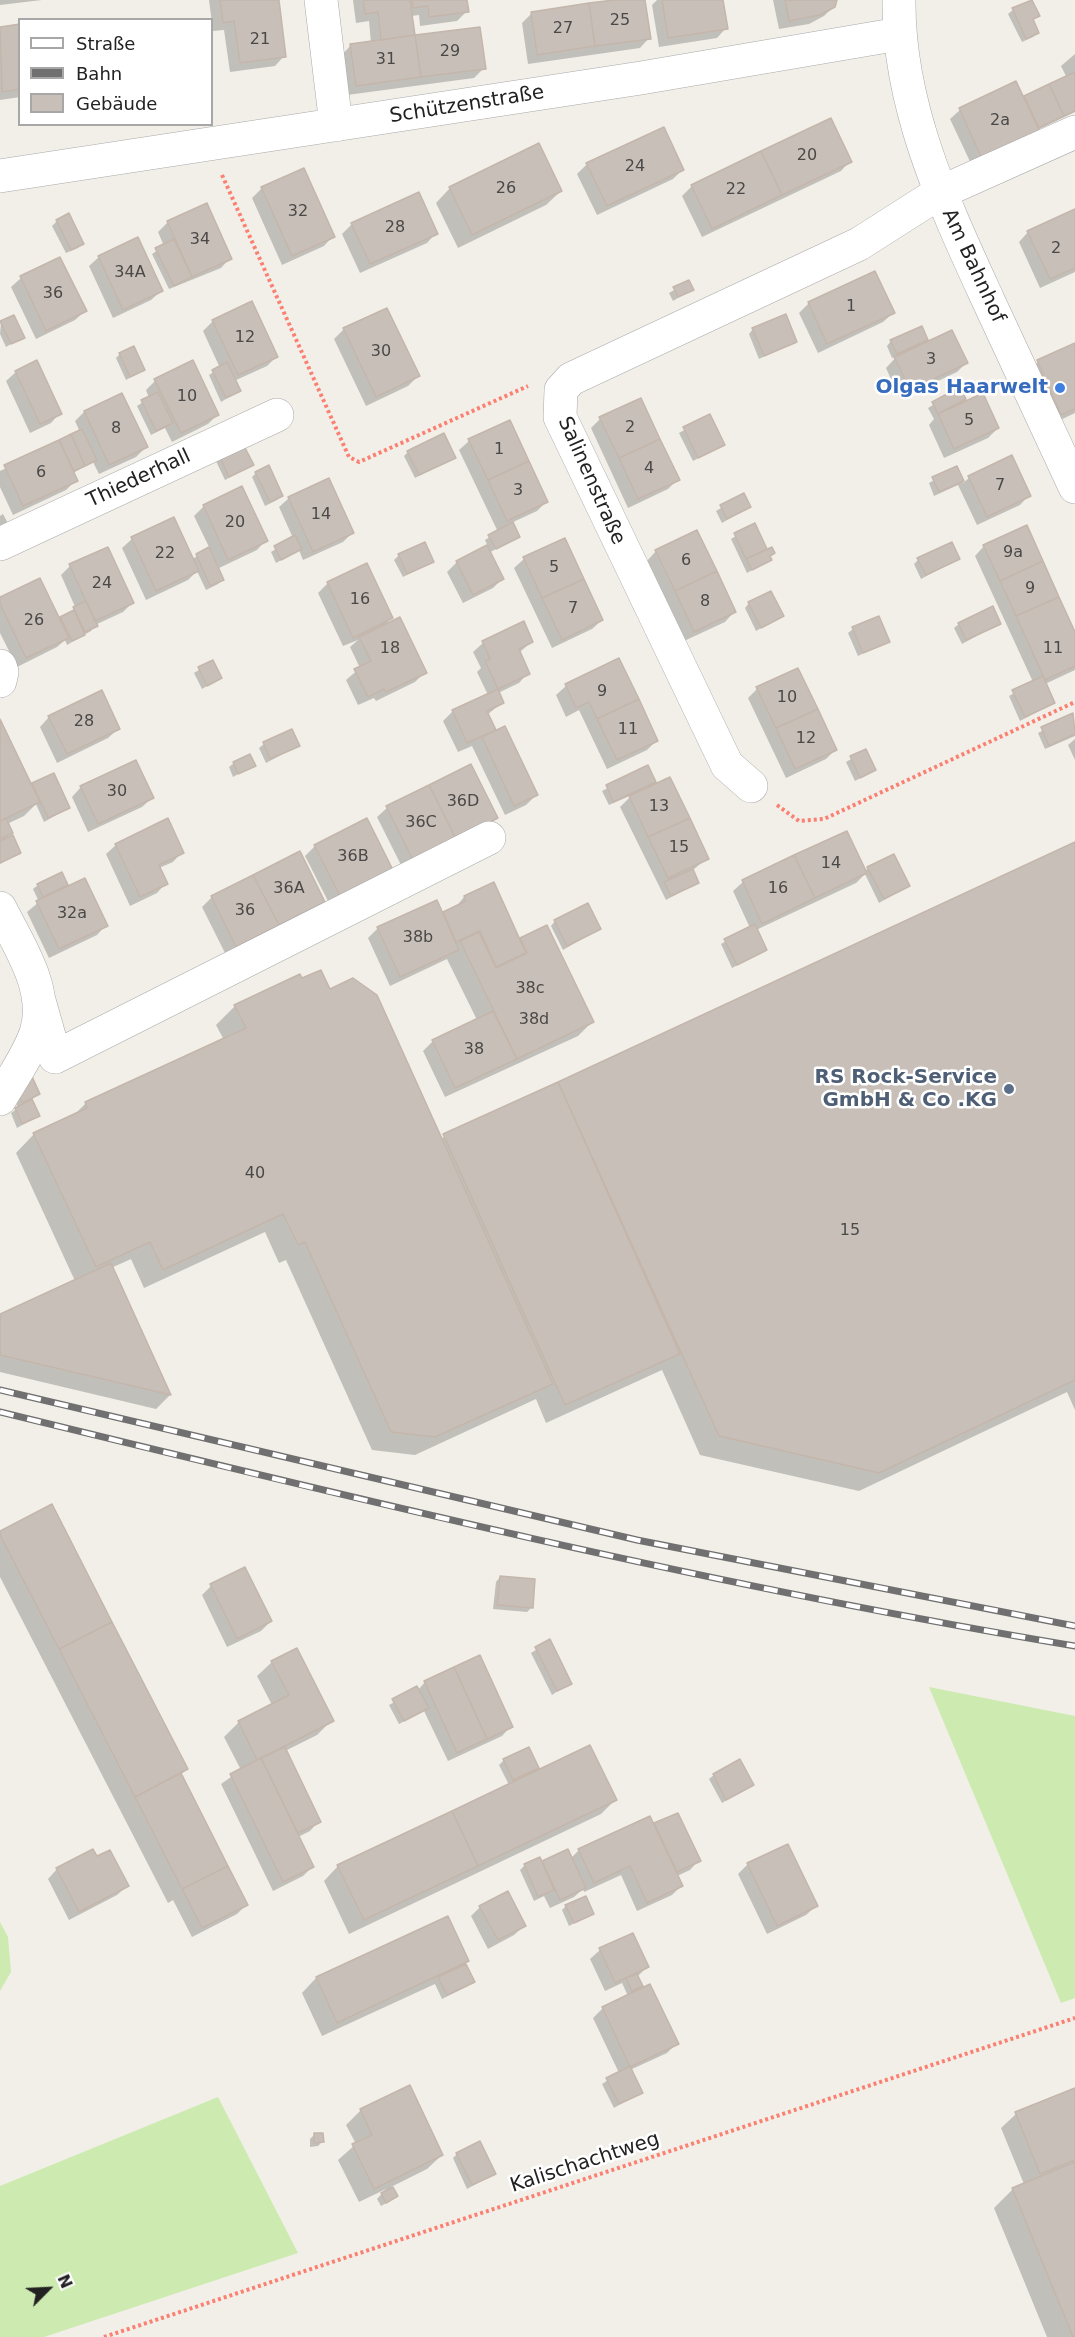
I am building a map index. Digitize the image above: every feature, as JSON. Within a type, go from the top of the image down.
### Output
[{"type":"street","points":[[321,0],[336,125]]},
{"type":"street","points":[[899,0],[899,34]]},
{"type":"street","name":"Schützenstraße","points":[[0,176],[664,74],[899,34]]},
{"type":"street","name":"Am Bahnhof","points":[[899,34],[904,71],[939,193],[1075,487]]},
{"type":"street","name":"Salinenstraße","points":[[751,786],[727,765],[652,614],[560,417],[561,390],[571,378],[859,244],[939,193],[1075,132]]},
{"type":"street","name":"Thiederhall","points":[[0,544],[278,415]]},
{"type":"street","points":[[0,666],[2,672],[0,681]]},
{"type":"street","points":[[0,908],[32,974],[55,1057],[489,838]]},
{"type":"street","points":[[0,1099],[36,1032],[38,997]]},
{"type":"path","points":[[212,144],[219,168],[349,457],[358,462],[518,388],[532,385],[561,390]]},
{"type":"path","points":[[751,786],[798,821],[824,819],[1075,702]]},
{"type":"path","name":"Kalischachtweg","points":[[104,2337],[1075,2018]]},
{"type":"green space","points":[[929,1687],[1075,1716],[1075,1998],[1061,2003]]},
{"type":"green space","points":[[0,1922],[8,1937],[11,1972],[0,1991]]},
{"type":"green space","points":[[218,2097],[298,2253],[44,2337],[0,2337],[0,2186]]},
{"type":"building","points":[[220,0],[279,0],[286,57],[240,63],[234,21],[223,23]]},
{"type":"building","points":[[363,0],[410,0],[415,35],[381,40],[378,12],[365,14]]},
{"type":"building","points":[[412,0],[467,0],[469,12],[429,17],[428,6],[413,8]]},
{"type":"building","points":[[645,0],[651,39],[595,46],[589,3]]},
{"type":"building","points":[[662,0],[723,0],[728,29],[668,38]]},
{"type":"building","points":[[785,0],[837,0],[835,7],[820,15],[789,21]]},
{"type":"building","points":[[1032,0],[1040,16],[1033,19],[1039,33],[1026,39],[1012,8]]},
{"type":"building","points":[[589,3],[595,46],[537,55],[531,12]]},
{"type":"building","points":[[18,24],[18,89],[2,92],[0,27]]},
{"type":"building","points":[[480,27],[486,69],[421,77],[415,35]]},
{"type":"building","points":[[415,35],[421,77],[356,86],[350,44]]},
{"type":"building","points":[[1075,72],[1075,111],[1064,116],[1049,84]]},
{"type":"building","points":[[1016,81],[1041,134],[983,161],[959,108]]},
{"type":"building","points":[[1049,84],[1064,116],[1039,128],[1024,96]]},
{"type":"building","points":[[831,118],[852,162],[782,195],[761,151]]},
{"type":"building","points":[[664,127],[684,170],[607,206],[586,163]]},
{"type":"building","points":[[539,143],[562,191],[472,235],[449,187]]},
{"type":"building","points":[[761,151],[782,195],[712,229],[691,185]]},
{"type":"building","points":[[304,168],[335,237],[292,256],[261,187]]},
{"type":"building","points":[[419,192],[438,234],[370,264],[351,223]]},
{"type":"building","points":[[207,203],[232,259],[192,277],[167,221]]},
{"type":"building","points":[[1075,209],[1075,268],[1050,279],[1027,231]]},
{"type":"building","points":[[69,213],[84,244],[71,250],[56,220]]},
{"type":"building","points":[[138,237],[163,291],[123,310],[98,256]]},
{"type":"building","points":[[174,239],[192,277],[174,286],[155,248]]},
{"type":"building","points":[[60,257],[87,311],[46,331],[20,276]]},
{"type":"building","points":[[875,271],[895,313],[827,344],[808,302]]},
{"type":"building","points":[[689,280],[694,290],[678,297],[673,287]]},
{"type":"building","points":[[252,301],[278,357],[238,375],[212,320]]},
{"type":"building","points":[[387,308],[420,376],[376,397],[343,328]]},
{"type":"building","points":[[786,314],[797,342],[764,356],[752,328]]},
{"type":"building","points":[[14,315],[25,338],[11,344],[0,321]]},
{"type":"building","points":[[922,326],[928,340],[897,354],[890,340]]},
{"type":"building","points":[[952,330],[968,363],[910,390],[894,357]]},
{"type":"building","points":[[1075,343],[1075,409],[1061,415],[1037,360]]},
{"type":"building","points":[[134,346],[145,370],[130,377],[119,353]]},
{"type":"building","points":[[37,360],[62,414],[40,424],[15,371]]},
{"type":"building","points":[[193,360],[219,415],[181,433],[154,379]]},
{"type":"building","points":[[227,362],[241,391],[226,398],[212,370]]},
{"type":"building","points":[[960,387],[966,399],[938,414],[932,402]]},
{"type":"building","points":[[158,392],[173,423],[156,431],[141,400]]},
{"type":"building","points":[[122,393],[148,447],[109,465],[84,411]]},
{"type":"building","points":[[983,393],[999,428],[954,449],[938,414]]},
{"type":"building","points":[[641,398],[660,439],[619,458],[599,417]]},
{"type":"building","points":[[710,414],[725,445],[698,458],[683,427]]},
{"type":"building","points":[[510,420],[529,461],[488,480],[468,439]]},
{"type":"building","points":[[82,429],[97,460],[85,466],[71,434]]},
{"type":"building","points":[[444,433],[456,458],[419,475],[407,451]]},
{"type":"building","points":[[71,434],[85,466],[74,471],[59,440]]},
{"type":"building","points":[[660,439],[680,480],[638,499],[619,458]]},
{"type":"building","points":[[59,440],[78,481],[23,506],[4,465]]},
{"type":"building","points":[[242,442],[254,465],[229,477],[218,453]]},
{"type":"building","points":[[1012,455],[1031,496],[987,517],[968,476]]},
{"type":"building","points":[[529,461],[548,502],[507,521],[488,480]]},
{"type":"building","points":[[269,465],[283,496],[270,502],[255,472]]},
{"type":"building","points":[[957,466],[964,481],[939,492],[932,477]]},
{"type":"building","points":[[329,478],[354,533],[313,552],[288,497]]},
{"type":"building","points":[[242,486],[268,541],[228,560],[203,505]]},
{"type":"building","points":[[744,493],[751,507],[727,519],[720,505]]},
{"type":"building","points":[[174,517],[199,571],[156,591],[131,537]]},
{"type":"building","points":[[513,522],[520,537],[496,549],[488,535]]},
{"type":"building","points":[[755,523],[767,549],[746,559],[734,533]]},
{"type":"building","points":[[1027,525],[1043,561],[1000,581],[983,545]]},
{"type":"building","points":[[697,530],[717,571],[675,591],[655,550]]},
{"type":"building","points":[[295,535],[302,549],[281,560],[274,546]]},
{"type":"building","points":[[565,538],[584,579],[542,598],[523,557]]},
{"type":"building","points":[[425,542],[434,562],[407,574],[398,554]]},
{"type":"building","points":[[952,542],[960,559],[926,575],[917,558]]},
{"type":"building","points":[[487,545],[504,579],[473,595],[456,561]]},
{"type":"building","points":[[108,547],[134,603],[95,621],[69,564]]},
{"type":"building","points":[[209,547],[224,580],[210,586],[196,554]]},
{"type":"building","points":[[772,547],[775,553],[770,556],[772,560],[752,570],[746,559]]},
{"type":"building","points":[[1043,561],[1059,597],[1016,616],[1000,581]]},
{"type":"building","points":[[367,563],[393,618],[353,638],[327,582]]},
{"type":"building","points":[[717,571],[736,612],[694,632],[675,591]]},
{"type":"building","points":[[40,578],[69,638],[26,658],[0,604],[0,597]]},
{"type":"building","points":[[584,579],[603,620],[562,640],[542,598]]},
{"type":"building","points":[[771,591],[784,616],[761,628],[748,602]]},
{"type":"building","points":[[1059,597],[1075,632],[1075,666],[1045,680],[1016,616]]},
{"type":"building","points":[[86,601],[98,626],[85,632],[73,607]]},
{"type":"building","points":[[993,606],[1001,624],[966,640],[958,623]]},
{"type":"building","points":[[74,610],[85,635],[72,641],[60,617]]},
{"type":"building","points":[[879,616],[890,642],[863,653],[852,627]]},
{"type":"building","points":[[400,617],[427,673],[386,692],[384,689],[368,697],[354,669],[371,661],[359,637]]},
{"type":"building","points":[[524,621],[533,642],[519,649],[530,674],[498,689],[485,661],[490,659],[482,641]]},
{"type":"building","points":[[619,658],[639,699],[597,719],[589,702],[576,708],[565,684]]},
{"type":"building","points":[[213,660],[222,678],[207,686],[198,667]]},
{"type":"building","points":[[798,668],[818,709],[776,728],[756,687]]},
{"type":"building","points":[[1043,676],[1055,703],[1025,717],[1012,690]]},
{"type":"building","points":[[498,689],[504,703],[487,711],[496,730],[467,743],[452,710]]},
{"type":"building","points":[[102,690],[120,729],[67,754],[48,716]]},
{"type":"building","points":[[639,699],[658,741],[617,760],[597,719]]},
{"type":"building","points":[[818,709],[837,750],[795,769],[776,728]]},
{"type":"building","points":[[1073,713],[1075,734],[1049,746],[1041,727]]},
{"type":"building","points":[[0,719],[40,802],[0,821]]},
{"type":"building","points":[[505,726],[538,795],[514,806],[482,737]]},
{"type":"building","points":[[292,729],[300,746],[270,759],[263,742]]},
{"type":"building","points":[[866,749],[876,770],[860,778],[850,756]]},
{"type":"building","points":[[250,754],[256,766],[238,774],[233,762]]},
{"type":"building","points":[[136,760],[154,798],[98,824],[80,786]]},
{"type":"building","points":[[471,764],[498,818],[456,839],[429,785]]},
{"type":"building","points":[[648,765],[656,782],[613,802],[606,785]]},
{"type":"building","points":[[54,773],[70,808],[48,818],[32,783]]},
{"type":"building","points":[[670,777],[690,818],[648,837],[629,796]]},
{"type":"building","points":[[429,785],[456,839],[413,860],[386,806]]},
{"type":"building","points":[[6,818],[13,833],[0,839],[0,821]]},
{"type":"building","points":[[168,818],[184,853],[159,865],[168,884],[140,897],[115,844]]},
{"type":"building","points":[[367,818],[393,870],[340,896],[314,845]]},
{"type":"building","points":[[690,818],[709,859],[668,878],[648,837]]},
{"type":"building","points":[[847,831],[867,873],[815,898],[794,855]]},
{"type":"building","points":[[13,835],[21,853],[0,863],[0,841]]},
{"type":"building","points":[[1075,842],[1075,1380],[879,1473],[719,1436],[558,1082]]},
{"type":"building","points":[[300,851],[325,902],[279,925],[253,875]]},
{"type":"building","points":[[894,854],[910,886],[884,899],[867,867]]},
{"type":"building","points":[[794,855],[815,898],[762,924],[742,880]]},
{"type":"building","points":[[693,869],[699,883],[671,896],[664,882]]},
{"type":"building","points":[[62,872],[68,885],[43,897],[37,884]]},
{"type":"building","points":[[253,875],[279,925],[236,947],[211,896]]},
{"type":"building","points":[[85,878],[108,926],[59,949],[36,901]]},
{"type":"building","points":[[494,882],[526,953],[496,967],[480,931],[456,942],[443,912],[466,901],[464,896]]},
{"type":"building","points":[[437,900],[459,950],[400,977],[377,927]]},
{"type":"building","points":[[588,903],[601,929],[567,946],[554,920]]},
{"type":"building","points":[[755,924],[767,950],[737,965],[724,939]]},
{"type":"building","points":[[547,925],[594,1022],[517,1059],[460,941],[479,932],[496,968],[527,953],[520,938]]},
{"type":"building","points":[[321,970],[330,989],[353,978],[377,995],[553,1384],[435,1437],[391,1432],[305,1242],[298,1245],[283,1214],[163,1270],[150,1242],[96,1267],[33,1133],[87,1108],[85,1102],[246,1028],[234,1005],[300,974],[302,978]]},
{"type":"building","points":[[493,1011],[517,1059],[455,1088],[432,1040]]},
{"type":"building","points":[[30,1072],[40,1094],[22,1103],[15,1087]]},
{"type":"building","points":[[558,1082],[680,1354],[565,1405],[443,1134]]},
{"type":"building","points":[[32,1099],[40,1116],[22,1124],[15,1108]]},
{"type":"building","points":[[111,1263],[171,1395],[0,1355],[0,1314]]},
{"type":"building","points":[[52,1504],[112,1622],[59,1649],[0,1535],[0,1531]]},
{"type":"building","points":[[245,1567],[272,1621],[237,1639],[210,1584]]},
{"type":"building","points":[[500,1576],[535,1579],[533,1608],[497,1605]]},
{"type":"building","points":[[112,1622],[188,1769],[135,1797],[59,1649]]},
{"type":"building","points":[[550,1639],[572,1684],[557,1691],[535,1647]]},
{"type":"building","points":[[297,1648],[334,1721],[257,1760],[238,1721],[289,1695],[271,1661]]},
{"type":"building","points":[[480,1655],[513,1727],[487,1739],[454,1667]]},
{"type":"building","points":[[454,1667],[487,1739],[457,1753],[424,1681]]},
{"type":"building","points":[[417,1686],[429,1708],[404,1721],[392,1699]]},
{"type":"building","points":[[590,1745],[617,1800],[478,1866],[452,1811]]},
{"type":"building","points":[[285,1747],[321,1822],[298,1833],[261,1758]]},
{"type":"building","points":[[529,1747],[539,1768],[513,1780],[503,1759]]},
{"type":"building","points":[[261,1758],[314,1867],[283,1882],[230,1774]]},
{"type":"building","points":[[740,1759],[754,1785],[726,1800],[713,1774]]},
{"type":"building","points":[[181,1773],[228,1866],[182,1889],[135,1797]]},
{"type":"building","points":[[452,1811],[478,1866],[364,1920],[337,1865]]},
{"type":"building","points":[[678,1813],[701,1861],[677,1872],[654,1823]]},
{"type":"building","points":[[650,1816],[683,1886],[647,1903],[630,1866],[594,1883],[578,1849]]},
{"type":"building","points":[[788,1844],[818,1906],[777,1926],[747,1863]]},
{"type":"building","points":[[93,1849],[97,1856],[110,1850],[129,1886],[79,1912],[56,1868]]},
{"type":"building","points":[[568,1849],[586,1888],[560,1900],[542,1861]]},
{"type":"building","points":[[540,1857],[554,1890],[538,1897],[524,1864]]},
{"type":"building","points":[[228,1866],[248,1905],[202,1928],[182,1889]]},
{"type":"building","points":[[508,1891],[526,1926],[498,1940],[479,1906]]},
{"type":"building","points":[[586,1896],[594,1914],[574,1923],[565,1905]]},
{"type":"building","points":[[448,1916],[469,1961],[337,2023],[316,1977]]},
{"type":"building","points":[[633,1933],[649,1967],[615,1983],[599,1948]]},
{"type":"building","points":[[466,1964],[475,1982],[447,1995],[438,1977]]},
{"type":"building","points":[[637,1974],[643,1986],[632,1991],[626,1978]]},
{"type":"building","points":[[650,1984],[679,2044],[630,2067],[602,2007]]},
{"type":"building","points":[[630,2066],[643,2093],[619,2104],[606,2078]]},
{"type":"building","points":[[410,2085],[443,2155],[374,2189],[352,2144],[372,2135],[360,2109]]},
{"type":"building","points":[[1075,2088],[1075,2160],[1040,2174],[1015,2112]]},
{"type":"building","points":[[314,2133],[323,2133],[324,2142],[314,2143]]},
{"type":"building","points":[[480,2141],[496,2174],[472,2185],[456,2153]]},
{"type":"building","points":[[1075,2162],[1075,2337],[1073,2337],[1012,2188]]},
{"type":"building","points":[[393,2187],[398,2196],[386,2203],[381,2193]]},
{"type":"railway","points":[[0,1390],[637,1540],[1075,1626]]},
{"type":"railway","points":[[0,1412],[267,1477],[670,1569],[939,1622],[1075,1646]]},
{"type":"place","name":"Olgas Haarwelt","points":[[1060,388]]},
{"type":"place","name":"RS Rock-Service GmbH & Co .KG","points":[[1009,1089]]}]
